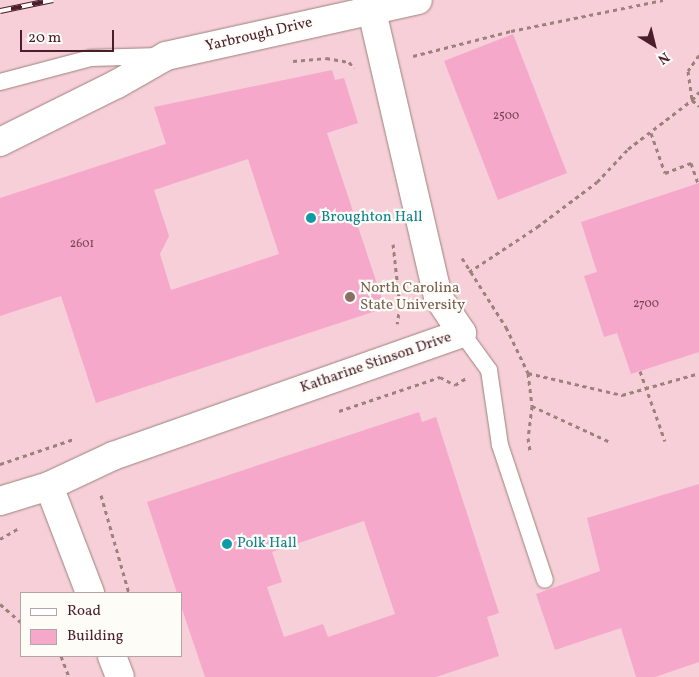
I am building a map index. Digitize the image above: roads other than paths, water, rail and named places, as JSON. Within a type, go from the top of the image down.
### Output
[{"type":"street","name":"Yarbrough Drive","points":[[0,142],[117,84],[166,56],[418,0]]},
{"type":"street","name":"Katharine Stinson Drive","points":[[0,501],[50,486],[113,456],[462,333],[438,297],[372,10]]},
{"type":"street","points":[[50,486],[90,592]]},
{"type":"street","points":[[112,657],[120,677]]},
{"type":"lane","points":[[0,82],[91,58],[166,56]]},
{"type":"lane","points":[[462,333],[489,370],[500,445],[545,580]]},
{"type":"railway","points":[[0,11],[53,0]]},
{"type":"place","name":"Broughton Hall","points":[[311,218]]},
{"type":"place","name":"North Carolina State University","points":[[350,297]]},
{"type":"place","name":"Polk Hall","points":[[227,544]]}]
